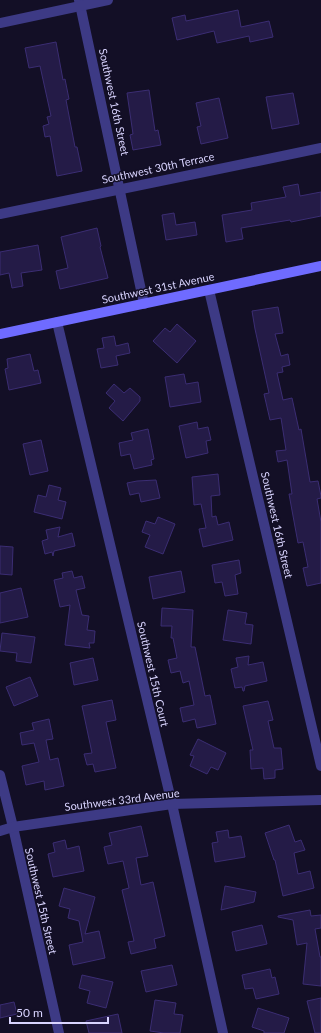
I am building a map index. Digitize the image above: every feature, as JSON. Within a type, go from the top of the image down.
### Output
[{"type":"street","points":[[0,23],[80,3],[108,0]]},
{"type":"street","name":"Southwest 16th Street","points":[[80,3],[144,304]]},
{"type":"street","name":"Southwest 30th Terrace","points":[[0,214],[120,188],[321,148]]},
{"type":"street","name":"Southwest 31st Avenue","points":[[0,334],[321,266]]},
{"type":"street","name":"Southwest 16th Street","points":[[209,290],[321,766]]},
{"type":"street","name":"Southwest 15th Court","points":[[58,322],[172,804],[223,1033]]},
{"type":"street","name":"Southwest 15th Street","points":[[0,775],[13,827],[58,1033]]},
{"type":"street","name":"Southwest 33rd Avenue","points":[[0,831],[13,827],[172,804],[321,800]]},
{"type":"building","points":[[238,10],[241,27],[269,21],[273,37],[250,42],[249,36],[217,43],[214,31],[177,40],[172,18],[185,15],[186,21]]},
{"type":"building","points":[[56,42],[63,80],[65,79],[69,99],[66,100],[75,147],[77,147],[82,171],[57,176],[50,136],[45,137],[43,126],[49,124],[47,117],[51,116],[40,66],[29,68],[25,48]]},
{"type":"building","points":[[149,90],[155,131],[158,130],[161,145],[133,150],[130,135],[133,134],[127,93]]},
{"type":"building","points":[[293,93],[299,124],[272,129],[266,97]]},
{"type":"building","points":[[219,98],[228,138],[201,144],[197,127],[201,126],[196,103]]},
{"type":"building","points":[[298,184],[300,196],[321,192],[321,216],[291,222],[290,220],[241,228],[243,239],[226,242],[222,215],[252,210],[251,203],[286,197],[283,187]]},
{"type":"building","points":[[174,213],[176,225],[195,222],[197,235],[166,240],[162,215]]},
{"type":"building","points":[[97,228],[108,278],[60,289],[56,271],[68,268],[61,237]]},
{"type":"building","points":[[38,245],[42,270],[21,273],[23,286],[12,288],[9,273],[0,275],[0,252]]},
{"type":"building","points":[[278,307],[283,333],[275,334],[281,356],[288,354],[290,365],[282,367],[283,372],[277,373],[283,400],[292,398],[299,430],[301,429],[310,482],[318,481],[321,496],[321,498],[317,499],[321,522],[321,583],[307,586],[303,568],[308,567],[303,542],[298,543],[289,494],[292,494],[287,460],[278,462],[276,451],[286,450],[281,418],[270,420],[264,394],[269,393],[252,311]]},
{"type":"building","points":[[177,324],[196,341],[177,363],[153,341],[165,328],[170,332]]},
{"type":"building","points":[[114,336],[116,346],[128,343],[130,353],[116,356],[118,365],[101,368],[97,349],[104,348],[102,338]]},
{"type":"building","points":[[30,354],[34,371],[38,370],[41,383],[9,390],[5,369],[8,368],[7,359]]},
{"type":"building","points":[[184,374],[186,384],[198,382],[201,402],[170,407],[165,377]]},
{"type":"building","points":[[114,384],[124,393],[130,388],[140,397],[140,401],[123,421],[109,408],[115,401],[106,393]]},
{"type":"building","points":[[197,422],[198,429],[208,427],[211,440],[206,441],[208,453],[186,458],[179,426]]},
{"type":"building","points":[[148,429],[154,459],[151,460],[152,465],[134,469],[130,454],[121,456],[119,443],[133,440],[131,433]]},
{"type":"building","points":[[41,440],[48,471],[30,475],[23,444]]},
{"type":"building","points":[[218,474],[220,495],[211,496],[212,517],[216,516],[218,525],[229,522],[233,540],[203,547],[199,529],[206,528],[201,504],[194,505],[192,477]]},
{"type":"building","points":[[156,480],[160,498],[141,502],[139,493],[130,495],[127,483]]},
{"type":"building","points":[[49,485],[61,488],[58,500],[66,502],[62,519],[34,512],[38,495],[46,497]]},
{"type":"building","points":[[158,517],[175,524],[163,554],[145,547],[150,535],[142,532],[146,521],[155,524]]},
{"type":"building","points":[[60,527],[58,537],[72,533],[75,546],[54,551],[53,556],[52,552],[45,554],[42,541],[48,539],[46,530]]},
{"type":"building","points":[[0,546],[13,547],[12,575],[0,574]]},
{"type":"building","points":[[239,560],[241,573],[235,575],[238,594],[225,596],[222,582],[215,583],[212,565]]},
{"type":"building","points":[[72,571],[74,578],[82,576],[85,588],[76,590],[82,615],[89,616],[87,630],[95,631],[94,643],[89,643],[90,648],[65,645],[70,605],[60,607],[54,580],[63,578],[62,573]]},
{"type":"building","points":[[181,571],[185,592],[153,599],[149,577]]},
{"type":"building","points":[[21,588],[28,617],[0,623],[0,593]]},
{"type":"building","points":[[162,608],[193,610],[191,647],[195,647],[205,696],[210,695],[216,724],[197,728],[195,719],[183,722],[180,708],[194,705],[189,681],[183,683],[180,671],[171,673],[168,660],[177,658],[173,638],[171,638],[172,626],[161,626]]},
{"type":"building","points":[[228,610],[247,613],[245,624],[253,625],[251,644],[223,640]]},
{"type":"building","points":[[2,633],[35,637],[31,663],[16,661],[17,653],[0,651]]},
{"type":"building","points":[[249,656],[248,665],[263,662],[267,681],[245,686],[243,691],[242,687],[235,688],[231,669],[238,667],[236,658]]},
{"type":"building","points":[[93,658],[98,680],[74,685],[70,663]]},
{"type":"building","points":[[30,677],[38,696],[14,706],[6,687]]},
{"type":"building","points":[[112,700],[116,720],[106,722],[116,768],[95,772],[93,764],[87,765],[84,754],[92,753],[82,706]]},
{"type":"building","points":[[268,701],[273,720],[268,721],[274,748],[281,748],[283,769],[275,770],[275,778],[264,779],[263,768],[251,769],[250,750],[253,750],[243,706]]},
{"type":"building","points":[[49,719],[53,739],[46,740],[50,760],[58,758],[64,786],[45,790],[44,781],[26,785],[22,766],[39,762],[34,743],[22,745],[20,733],[34,730],[32,723]]},
{"type":"building","points":[[198,739],[226,753],[218,770],[211,767],[207,774],[190,766],[194,756],[190,755]]},
{"type":"building","points":[[289,825],[295,842],[301,840],[305,850],[294,853],[298,874],[310,871],[314,888],[283,896],[275,860],[265,833]]},
{"type":"building","points":[[141,826],[148,856],[136,858],[141,885],[153,882],[165,936],[154,939],[156,948],[131,954],[128,942],[134,941],[122,890],[129,888],[123,861],[108,864],[104,847],[112,845],[109,833]]},
{"type":"building","points":[[228,830],[229,838],[241,836],[245,857],[215,862],[212,843],[218,842],[216,832]]},
{"type":"building","points":[[65,840],[67,849],[79,846],[84,871],[53,877],[48,854],[55,852],[53,843]]},
{"type":"building","points":[[225,886],[256,892],[254,902],[221,910]]},
{"type":"building","points":[[64,888],[95,897],[85,934],[99,931],[105,958],[73,965],[69,945],[83,942],[79,921],[68,918],[70,909],[59,906]]},
{"type":"building","points":[[310,910],[311,916],[321,915],[321,928],[315,929],[321,957],[321,986],[303,984],[307,943],[297,945],[293,920],[278,917]]},
{"type":"building","points":[[262,925],[267,944],[236,951],[232,932]]},
{"type":"building","points":[[172,965],[177,985],[146,992],[141,971]]},
{"type":"building","points":[[270,969],[272,978],[275,977],[279,994],[256,999],[253,988],[245,989],[242,975]]},
{"type":"building","points":[[82,975],[113,982],[106,1008],[87,1003],[90,991],[79,988]]},
{"type":"building","points":[[321,998],[321,1033],[315,1033],[307,1001]]},
{"type":"building","points":[[155,1000],[176,1003],[174,1014],[183,1015],[180,1033],[150,1031]]},
{"type":"building","points":[[14,1002],[17,1014],[0,1018],[0,1005]]},
{"type":"building","points":[[258,1008],[289,1018],[284,1033],[264,1033],[264,1031],[252,1027]]},
{"type":"building","points":[[118,1014],[122,1033],[89,1033],[86,1021]]}]
